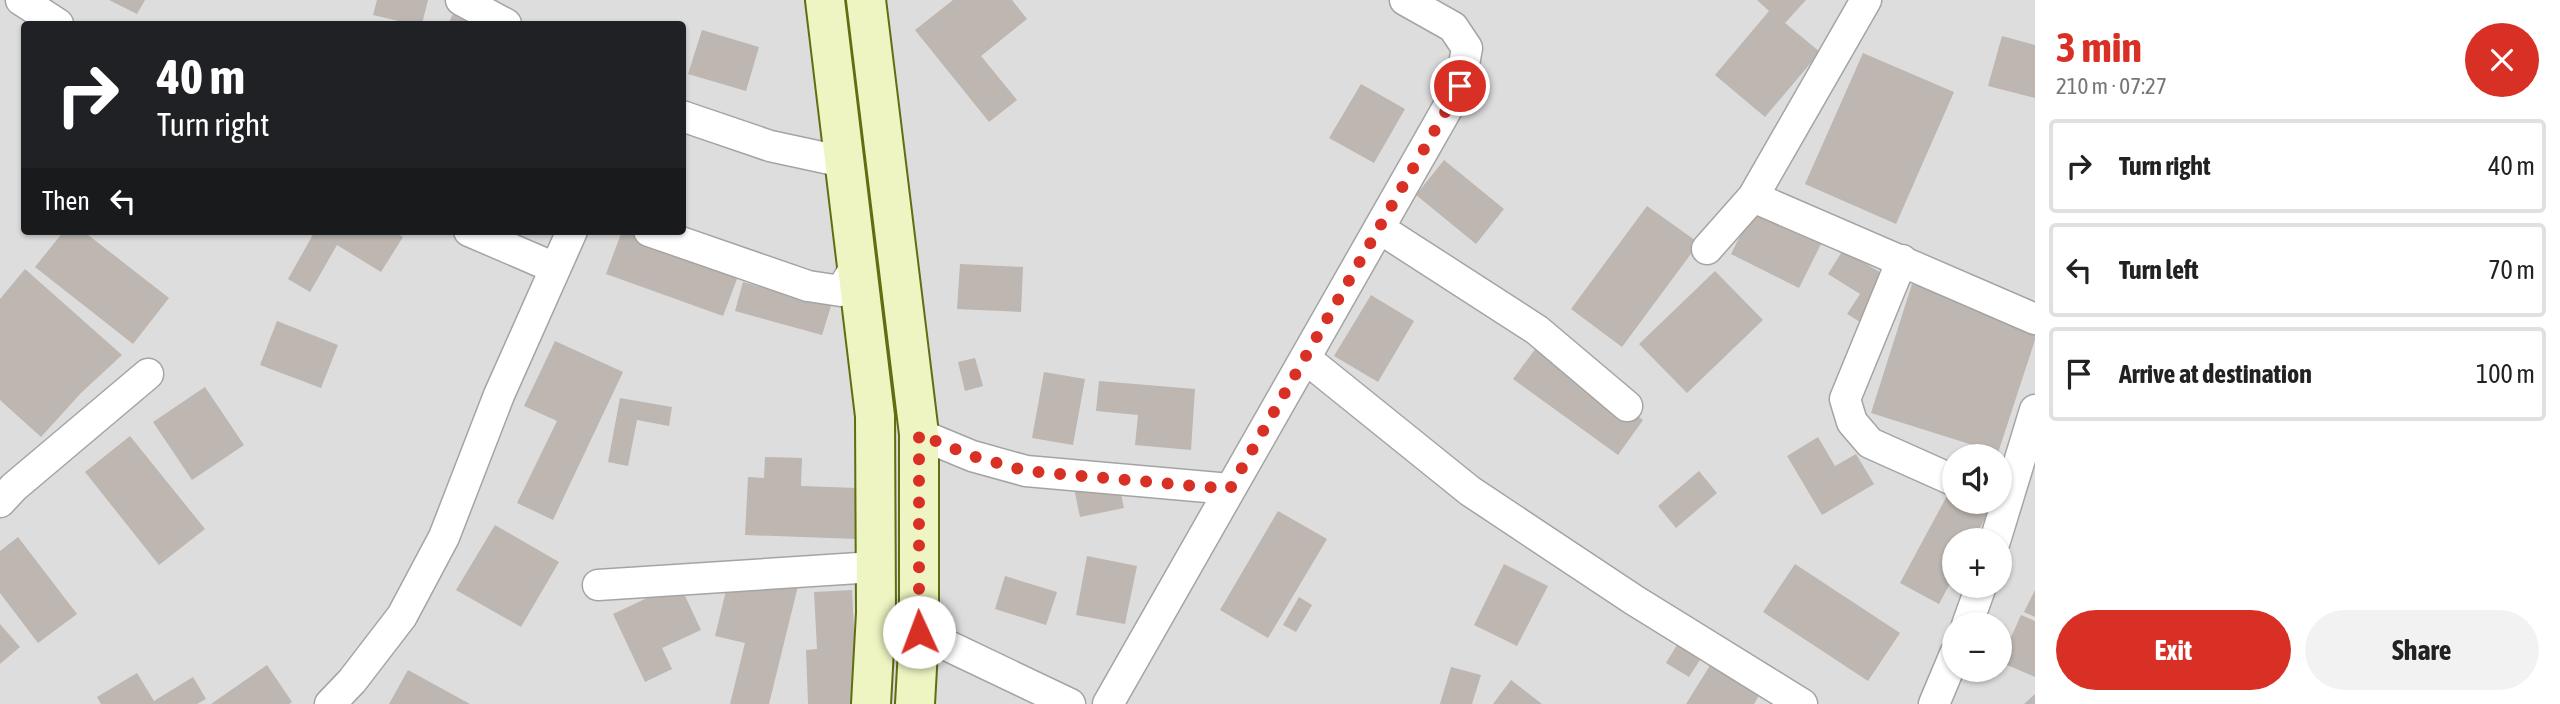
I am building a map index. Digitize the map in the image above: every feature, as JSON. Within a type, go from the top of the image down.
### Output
[{"type":"main road","points":[[825,0],[876,416],[876,613],[871,704]]},
{"type":"main road","points":[[866,0],[919,434],[919,632],[915,704]]},
{"type":"street","points":[[20,0],[53,21]]},
{"type":"street","points":[[461,0],[500,21]]},
{"type":"street","points":[[1108,704],[1460,86],[1467,48],[1453,27],[1405,0]]},
{"type":"street","points":[[1707,249],[1753,197],[1866,0]]},
{"type":"street","points":[[686,117],[770,146],[844,162]]},
{"type":"street","points":[[1753,197],[2035,320]]},
{"type":"street","points":[[1379,228],[1536,330],[1627,406]]},
{"type":"street","points":[[478,235],[555,268]]},
{"type":"street","points":[[330,704],[352,681],[402,616],[444,537],[499,395],[570,235]]},
{"type":"street","points":[[661,235],[808,286],[841,291],[856,266]]},
{"type":"street","points":[[1902,260],[1845,399],[1852,422],[1870,443],[1942,475]]},
{"type":"street","points":[[1305,358],[1470,491],[1634,600],[1802,704]]},
{"type":"street","points":[[0,502],[14,487],[148,374]]},
{"type":"street","points":[[2012,476],[2035,410]]},
{"type":"street","points":[[919,434],[972,456],[1026,471],[1230,489]]},
{"type":"street","points":[[598,584],[874,567]]},
{"type":"street","points":[[919,632],[1070,704]]},
{"type":"street","points":[[1934,704],[1943,682]]},
{"type":"shaded area","points":[[0,0],[2035,0],[2035,704],[0,704]]},
{"type":"building","points":[[109,0],[145,0],[137,14]]},
{"type":"building","points":[[377,0],[428,0],[423,21],[398,21],[373,15]]},
{"type":"building","points":[[953,0],[1012,0],[1027,19],[981,56],[1017,100],[989,122],[915,30]]},
{"type":"building","points":[[1757,0],[1806,0],[1785,23],[1820,52],[1765,117],[1715,75],[1769,11]]},
{"type":"building","points":[[456,8],[485,21],[450,21]]},
{"type":"building","points":[[702,30],[759,47],[746,91],[688,74]]},
{"type":"building","points":[[2002,36],[2035,45],[2035,98],[1988,86]]},
{"type":"building","points":[[1863,53],[1954,92],[1896,224],[1805,184]]},
{"type":"building","points":[[1361,84],[1405,109],[1374,163],[1329,138]]},
{"type":"building","points":[[1444,160],[1504,209],[1476,244],[1416,195]]},
{"type":"building","points":[[1647,206],[1699,243],[1622,347],[1571,309]]},
{"type":"building","points":[[1755,206],[1823,240],[1799,288],[1731,254]]},
{"type":"building","points":[[686,227],[748,250],[723,316],[606,274],[621,235],[686,235]]},
{"type":"building","points":[[61,235],[88,235],[169,298],[133,344],[35,267]]},
{"type":"building","points":[[313,235],[403,237],[381,272],[337,245],[310,292],[288,279]]},
{"type":"building","points":[[1843,250],[1888,277],[1860,322],[1847,314],[1860,294],[1828,274]]},
{"type":"building","points":[[960,264],[1023,267],[1021,312],[957,309]]},
{"type":"building","points":[[25,269],[122,355],[81,393],[41,437],[0,400],[0,299]]},
{"type":"building","points":[[1715,271],[1763,320],[1687,393],[1639,344]]},
{"type":"building","points":[[743,282],[831,306],[822,335],[735,311]]},
{"type":"building","points":[[1912,284],[2035,323],[2035,340],[2001,444],[1969,444],[1871,413]]},
{"type":"building","points":[[1371,295],[1414,321],[1378,382],[1334,356]]},
{"type":"building","points":[[277,321],[338,345],[321,388],[260,365]]},
{"type":"building","points":[[555,341],[623,372],[553,520],[517,503],[557,421],[524,406]]},
{"type":"building","points":[[1539,344],[1643,420],[1618,455],[1513,379]]},
{"type":"building","points":[[975,358],[983,386],[965,391],[958,362]]},
{"type":"building","points":[[1044,372],[1085,379],[1073,445],[1032,438]]},
{"type":"building","points":[[1099,381],[1195,389],[1191,450],[1135,445],[1138,415],[1096,411]]},
{"type":"building","points":[[205,387],[244,445],[192,480],[153,422]]},
{"type":"building","points":[[620,398],[672,407],[669,426],[637,420],[628,466],[608,462]]},
{"type":"building","points":[[130,436],[205,529],[159,565],[85,472]]},
{"type":"building","points":[[1818,437],[1835,466],[1856,454],[1874,484],[1822,515],[1787,456]]},
{"type":"building","points":[[765,457],[802,458],[801,486],[858,488],[857,539],[745,535],[748,477],[764,478]]},
{"type":"building","points":[[1115,465],[1124,508],[1080,517],[1071,474]]},
{"type":"building","points":[[1699,471],[1717,493],[1676,528],[1658,506]]},
{"type":"building","points":[[1942,505],[1942,514],[1988,514],[1980,528],[1942,528],[1942,598],[1939,604],[1900,583]]},
{"type":"building","points":[[1278,511],[1327,539],[1268,638],[1220,610]]},
{"type":"building","points":[[495,525],[559,562],[521,627],[456,590]]},
{"type":"building","points":[[18,537],[77,614],[38,643],[0,593],[0,551]]},
{"type":"building","points":[[1087,556],[1137,566],[1125,624],[1076,615]]},
{"type":"building","points":[[1504,564],[1548,586],[1517,646],[1474,625]]},
{"type":"building","points":[[1795,564],[1900,633],[1868,681],[1763,612]]},
{"type":"building","points":[[731,570],[798,586],[769,704],[730,704],[745,643],[715,636]]},
{"type":"building","points":[[1005,576],[1057,592],[1046,625],[995,609]]},
{"type":"building","points":[[679,583],[701,630],[662,648],[672,669],[645,682],[613,614]]},
{"type":"building","points":[[852,590],[858,704],[808,704],[806,650],[817,649],[814,592]]},
{"type":"building","points":[[2035,590],[2035,617],[2024,612]]},
{"type":"building","points":[[1299,597],[1312,605],[1296,632],[1283,625]]},
{"type":"building","points":[[2021,615],[2035,621],[2035,677],[2012,667],[2012,635]]},
{"type":"building","points":[[0,624],[20,647],[0,664]]},
{"type":"building","points":[[1683,635],[1707,649],[1689,677],[1666,663]]},
{"type":"building","points":[[1719,651],[1768,680],[1754,704],[1686,704]]},
{"type":"building","points":[[267,665],[292,702],[211,704]]},
{"type":"building","points":[[1451,667],[1481,675],[1472,704],[1440,704]]},
{"type":"building","points":[[408,670],[470,704],[389,704]]},
{"type":"building","points":[[137,673],[154,701],[193,677],[206,699],[197,704],[101,704],[97,697]]},
{"type":"building","points":[[1511,680],[1542,704],[1493,704]]},
{"type":"building","points":[[2035,694],[2035,704],[2024,704]]},
{"type":"route","points":[[919,632],[919,434],[972,456],[1026,471],[1230,489],[1460,86]]}]
